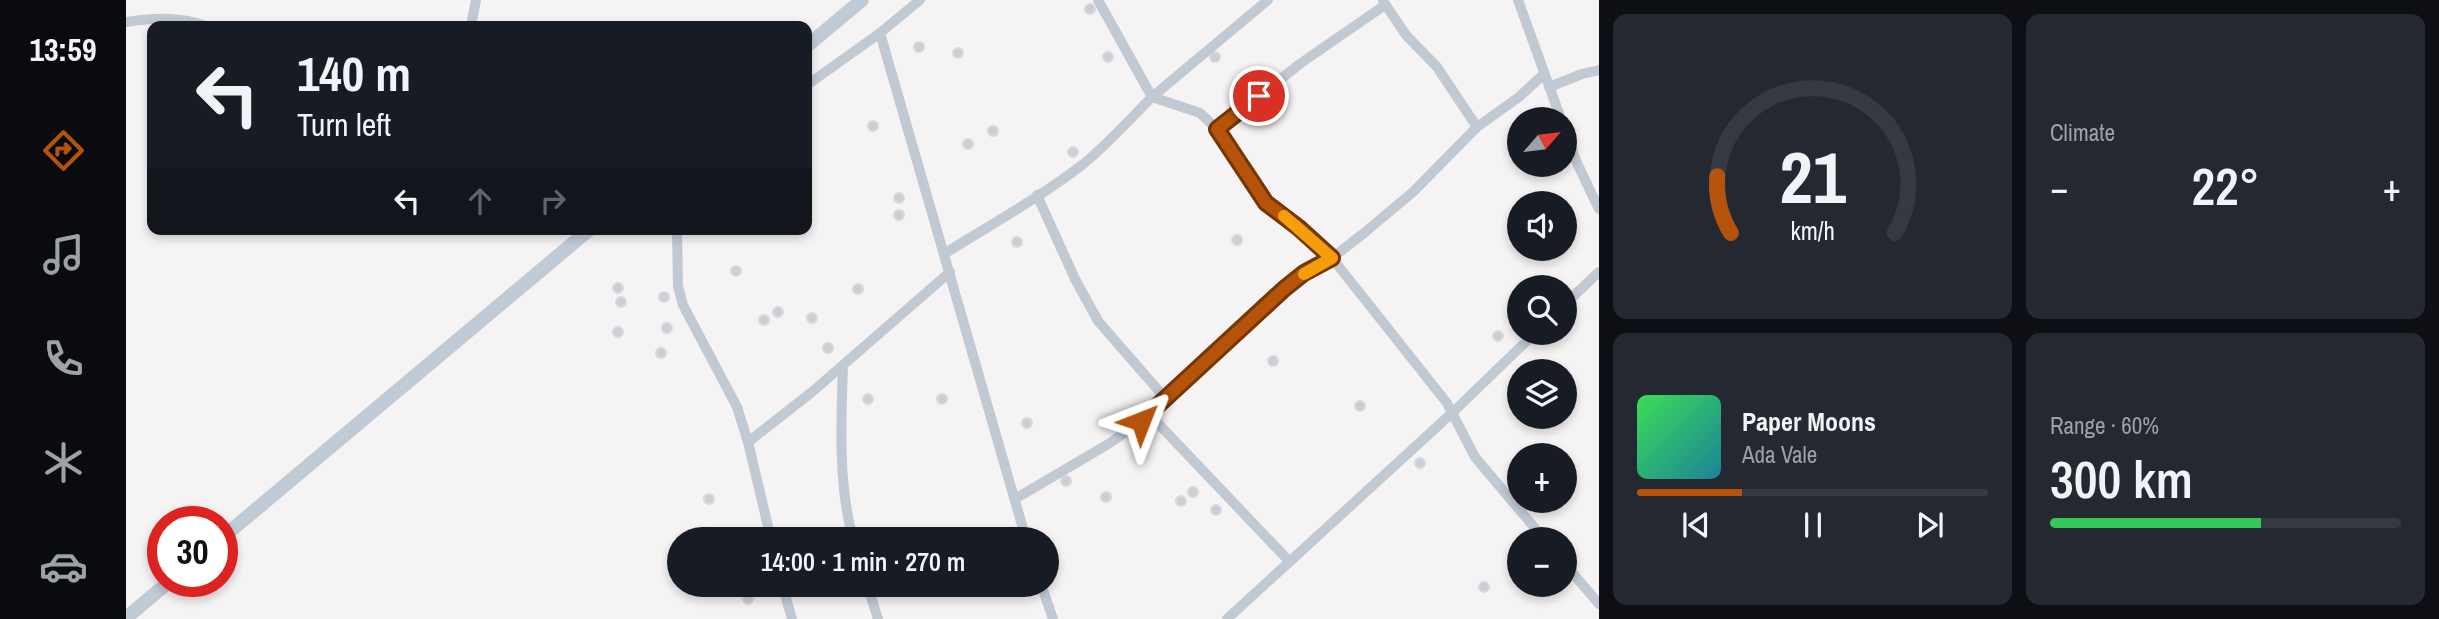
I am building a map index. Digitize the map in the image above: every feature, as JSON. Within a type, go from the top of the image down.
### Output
[{"type":"street","points":[[472,21],[477,0]]},
{"type":"street","points":[[812,42],[862,0]]},
{"type":"street","points":[[812,81],[880,33],[920,0]]},
{"type":"street","points":[[1098,0],[1152,97],[1200,113],[1217,129],[1266,203],[1332,258],[1452,412],[1475,457],[1534,527]]},
{"type":"street","points":[[944,254],[1056,184],[1101,149],[1152,97],[1268,0]]},
{"type":"street","points":[[1518,0],[1556,107]]},
{"type":"street","points":[[1217,129],[1383,2],[1406,35],[1437,66],[1477,127]]},
{"type":"street","points":[[126,22],[162,17],[188,21]]},
{"type":"street","points":[[880,33],[1023,527]]},
{"type":"street","points":[[1549,87],[1599,70]]},
{"type":"street","points":[[1015,499],[1111,443],[1149,414],[1284,289],[1304,273],[1332,258],[1413,192],[1477,127],[1544,74]]},
{"type":"street","points":[[1577,163],[1599,209]]},
{"type":"street","points":[[1037,195],[1097,321],[1165,398]]},
{"type":"street","points":[[238,525],[583,235]]},
{"type":"street","points":[[677,235],[678,286],[683,305],[692,327],[732,395],[748,442],[768,527]]},
{"type":"street","points":[[748,442],[843,366],[950,272]]},
{"type":"street","points":[[1577,293],[1599,272]]},
{"type":"street","points":[[1227,619],[1522,345]]},
{"type":"street","points":[[843,366],[843,460],[850,527]]},
{"type":"street","points":[[1149,414],[1289,561]]},
{"type":"street","points":[[1577,578],[1599,604]]},
{"type":"street","points":[[126,618],[151,597]]},
{"type":"street","points":[[786,597],[792,619]]},
{"type":"street","points":[[871,597],[877,619]]},
{"type":"street","points":[[1045,597],[1053,619]]},
{"type":"building","points":[[1090,4],[1094,5],[1094,13],[1090,14],[1086,13],[1085,9],[1086,5]]},
{"type":"building","points":[[919,42],[923,43],[923,51],[919,52],[915,51],[914,47],[915,43]]},
{"type":"building","points":[[958,48],[962,49],[962,57],[958,58],[954,57],[953,53],[954,49]]},
{"type":"building","points":[[1108,52],[1112,53],[1112,61],[1108,62],[1104,61],[1103,57],[1104,53]]},
{"type":"building","points":[[1215,52],[1220,57],[1215,62],[1210,57]]},
{"type":"building","points":[[873,121],[877,122],[877,130],[873,131],[869,130],[868,126],[869,122]]},
{"type":"building","points":[[993,126],[997,127],[997,135],[993,136],[989,135],[988,131],[989,127]]},
{"type":"building","points":[[968,139],[972,140],[972,148],[968,149],[964,148],[963,144],[964,140]]},
{"type":"building","points":[[1073,147],[1077,148],[1077,156],[1073,157],[1069,156],[1068,152],[1069,148]]},
{"type":"building","points":[[899,193],[903,194],[903,202],[899,203],[895,202],[894,198],[895,194]]},
{"type":"building","points":[[899,210],[903,211],[903,219],[899,220],[895,219],[894,215],[895,211]]},
{"type":"building","points":[[1237,235],[1241,236],[1241,244],[1237,245],[1233,244],[1232,240],[1233,236]]},
{"type":"building","points":[[1017,237],[1021,238],[1021,246],[1017,247],[1013,246],[1012,242],[1013,238]]},
{"type":"building","points":[[736,266],[740,267],[740,275],[736,276],[732,275],[731,271],[732,267]]},
{"type":"building","points":[[618,283],[622,284],[622,292],[618,293],[614,292],[613,288],[614,284]]},
{"type":"building","points":[[858,284],[862,285],[862,293],[858,294],[854,293],[853,289],[854,285]]},
{"type":"building","points":[[664,292],[668,293],[668,301],[664,302],[660,301],[659,297],[660,293]]},
{"type":"building","points":[[621,297],[625,298],[625,306],[621,307],[617,306],[616,302],[617,298]]},
{"type":"building","points":[[778,307],[782,308],[782,316],[778,317],[774,316],[773,312],[774,308]]},
{"type":"building","points":[[812,313],[816,314],[816,322],[812,323],[808,322],[807,318],[808,314]]},
{"type":"building","points":[[764,315],[768,316],[768,324],[764,325],[760,324],[759,320],[760,316]]},
{"type":"building","points":[[667,323],[671,324],[671,332],[667,333],[663,332],[662,328],[663,324]]},
{"type":"building","points":[[618,327],[622,328],[622,336],[618,337],[614,336],[613,332],[614,328]]},
{"type":"building","points":[[1498,331],[1502,332],[1502,340],[1498,341],[1494,340],[1493,336],[1494,332]]},
{"type":"building","points":[[828,343],[832,344],[832,352],[828,353],[824,352],[823,348],[824,344]]},
{"type":"building","points":[[661,348],[665,349],[665,357],[661,358],[657,357],[656,353],[657,349]]},
{"type":"building","points":[[1273,356],[1277,357],[1277,365],[1273,366],[1269,365],[1268,361],[1269,357]]},
{"type":"building","points":[[868,394],[872,395],[872,403],[868,404],[864,403],[863,399],[864,395]]},
{"type":"building","points":[[942,394],[946,395],[946,403],[942,404],[938,403],[937,399],[938,395]]},
{"type":"building","points":[[1360,401],[1364,402],[1364,410],[1360,411],[1356,410],[1355,406],[1356,402]]},
{"type":"building","points":[[1027,418],[1031,419],[1031,427],[1027,428],[1023,427],[1022,423],[1023,419]]},
{"type":"building","points":[[1420,458],[1424,459],[1424,467],[1420,468],[1416,467],[1415,463],[1416,459]]},
{"type":"building","points":[[1066,476],[1070,477],[1070,485],[1066,486],[1062,485],[1061,481],[1062,477]]},
{"type":"building","points":[[1193,487],[1197,488],[1197,496],[1193,497],[1189,496],[1188,492],[1189,488]]},
{"type":"building","points":[[1106,492],[1110,493],[1110,501],[1106,502],[1102,501],[1101,497],[1102,493]]},
{"type":"building","points":[[709,494],[713,495],[713,503],[709,504],[705,503],[704,499],[705,495]]},
{"type":"building","points":[[1181,496],[1185,497],[1185,505],[1181,506],[1177,505],[1176,501],[1177,497]]},
{"type":"building","points":[[1216,505],[1220,506],[1220,514],[1216,515],[1212,514],[1211,510],[1212,506]]},
{"type":"building","points":[[1484,582],[1488,583],[1488,591],[1484,592],[1480,591],[1479,587],[1480,583]]},
{"type":"building","points":[[744,597],[752,597],[752,603],[744,603]]},
{"type":"slow traffic","points":[[1284,216],[1332,258],[1304,274]]},
{"type":"route","points":[[1141,421],[1284,289],[1304,273],[1332,258],[1266,203],[1217,129],[1259,96]]}]
